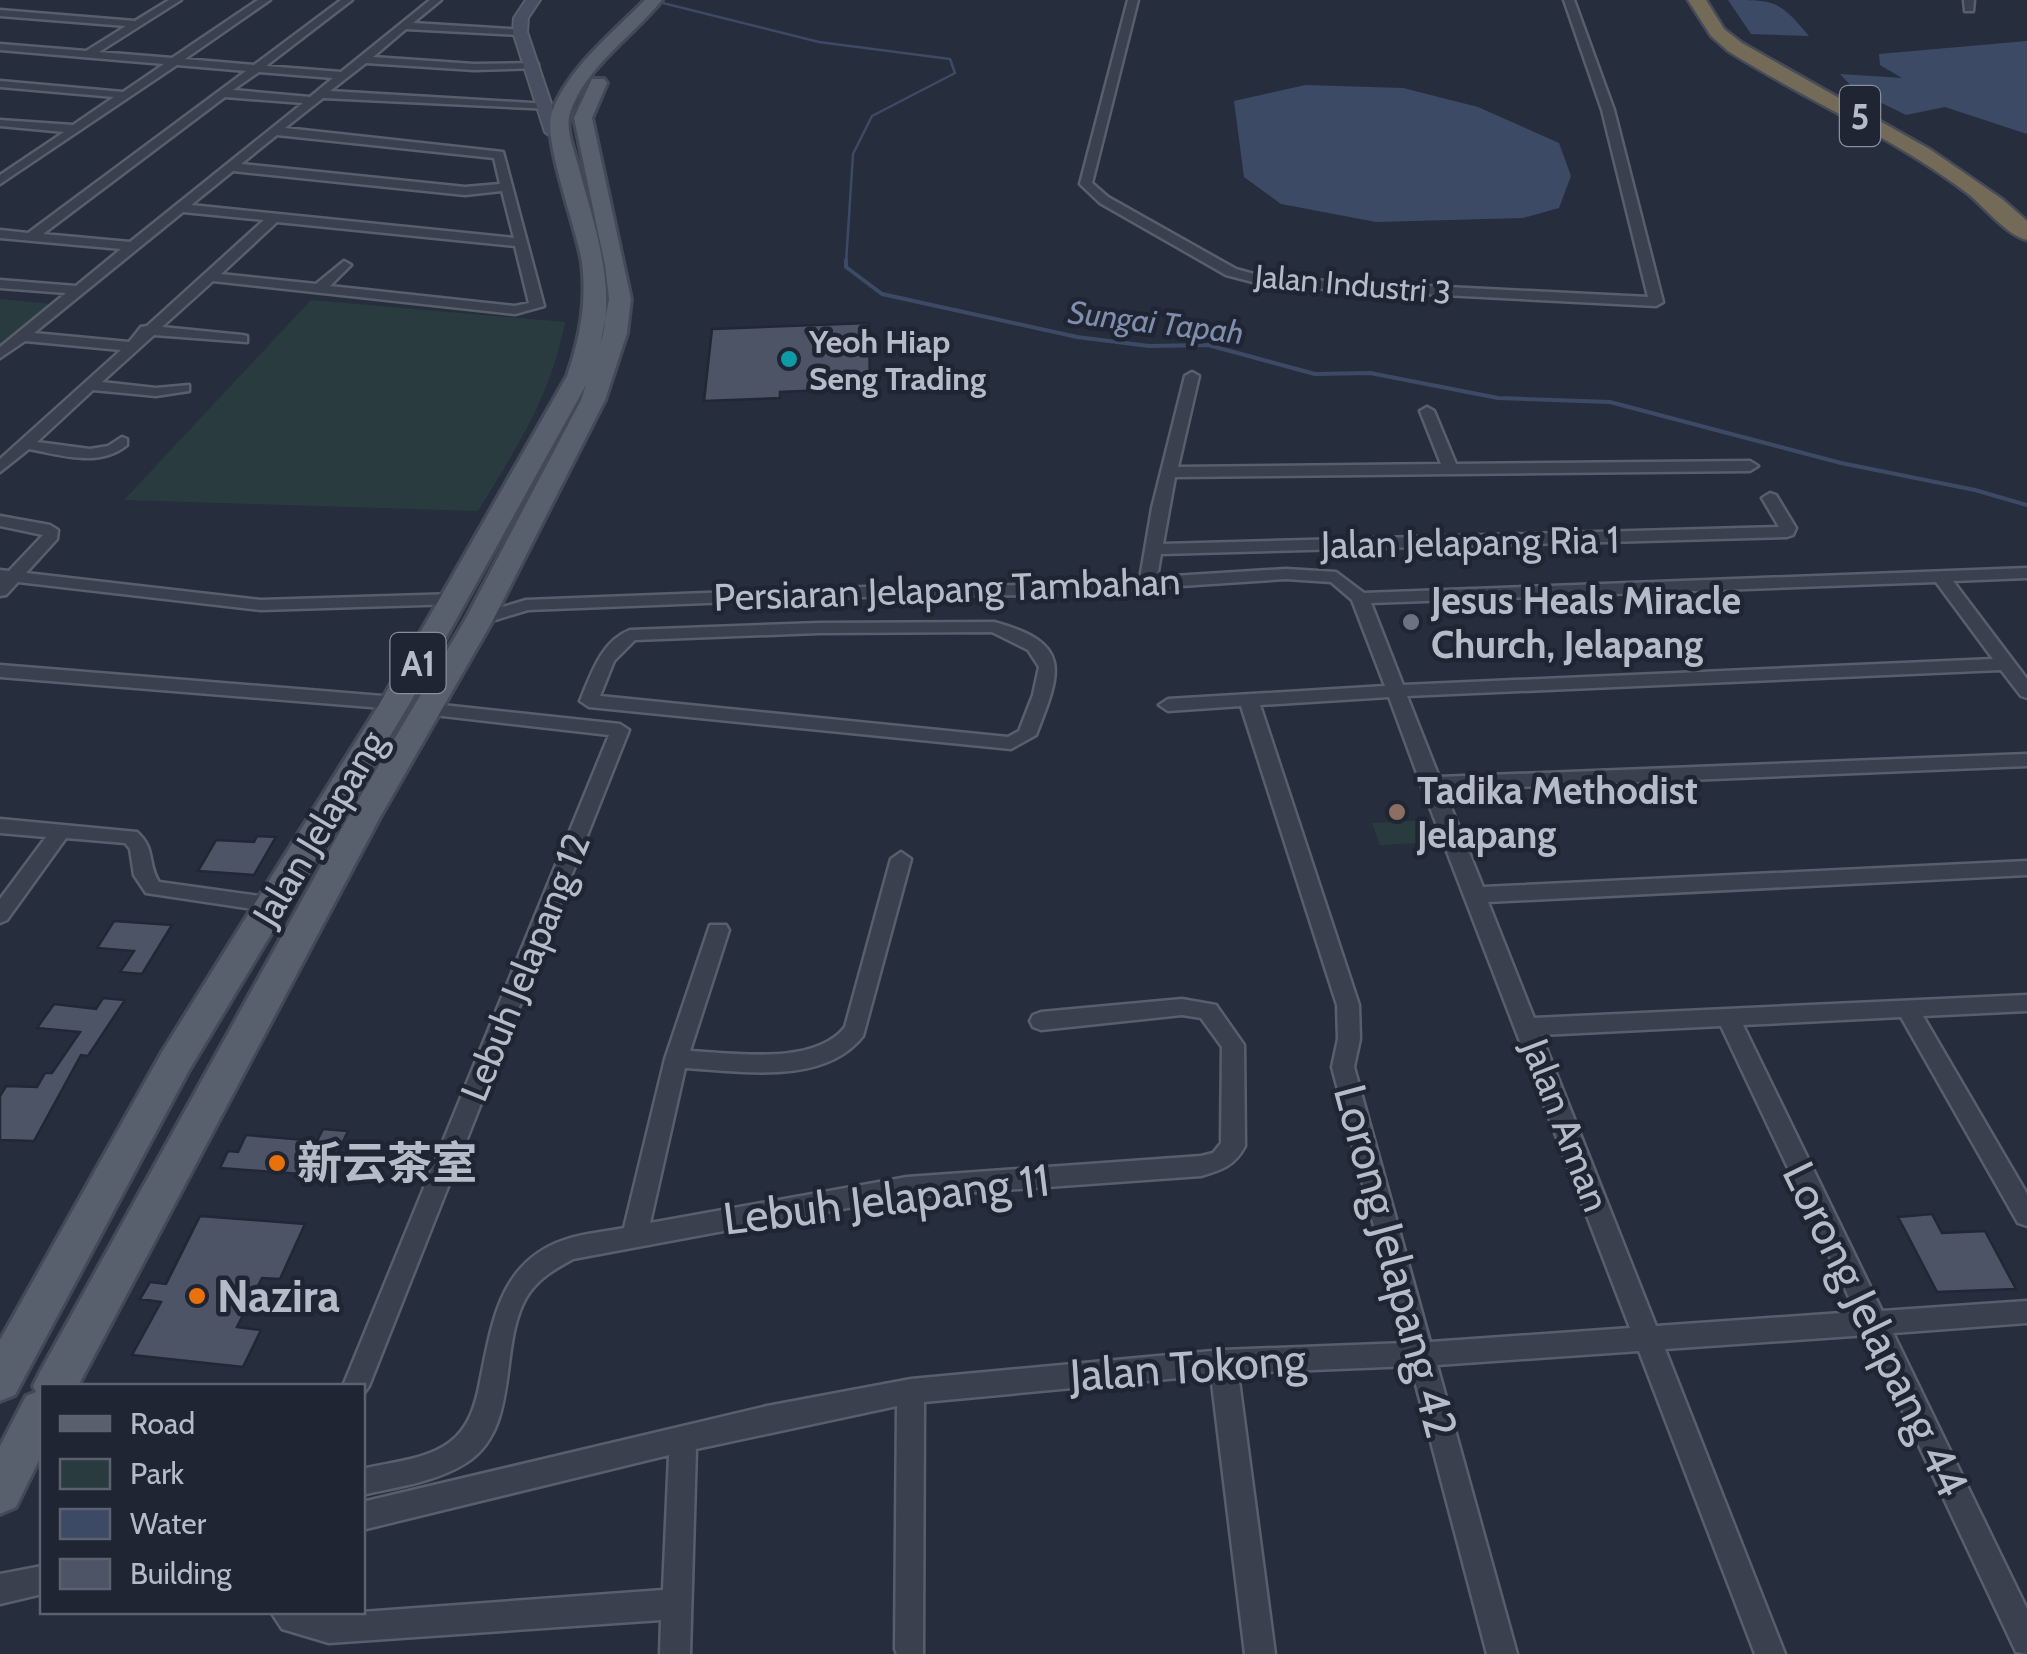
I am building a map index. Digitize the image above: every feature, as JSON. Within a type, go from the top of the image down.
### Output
[{"type":"highway","name":"5","points":[[1697,0],[1717,32],[1735,47],[1928,154],[1972,184],[2027,233]]},
{"type":"main road","points":[[570,119],[647,12],[669,0]]},
{"type":"main road","name":"Jalan Jelapang","points":[[0,1381],[122,1154],[273,904],[409,706],[479,620],[582,425],[604,375],[618,324],[616,265],[597,194],[570,119]]},
{"type":"main road","name":"Jalan Jelapang","points":[[55,1384],[215,1088],[409,706],[456,599],[542,449],[578,376],[591,338],[596,297],[570,119]]},
{"type":"main road","points":[[122,1154],[136,1153],[163,1141],[215,1088]]},
{"type":"main road","points":[[122,1154],[138,1162],[145,1175],[146,1194],[135,1233]]},
{"type":"main road","points":[[0,1492],[40,1414]]},
{"type":"street","points":[[88,54],[176,0]]},
{"type":"street","points":[[0,180],[265,0]]},
{"type":"street","points":[[31,237],[347,0]]},
{"type":"street","points":[[0,354],[436,0]]},
{"type":"street","points":[[533,0],[521,18],[520,32],[553,132],[570,119]]},
{"type":"street","name":"Jalan Industri 3","points":[[1133,0],[1086,184],[1104,200],[1231,272],[1268,282],[1656,302],[1608,110],[1569,0]]},
{"type":"street","points":[[0,12],[137,24]]},
{"type":"street","points":[[402,26],[520,32]]},
{"type":"street","points":[[0,47],[340,75]]},
{"type":"street","points":[[361,59],[474,68],[534,66]]},
{"type":"street","points":[[0,84],[124,95]]},
{"type":"street","points":[[224,93],[548,108]]},
{"type":"street","points":[[0,123],[75,129]]},
{"type":"street","points":[[207,276],[515,310],[536,306],[504,160],[492,151],[276,131]]},
{"type":"street","points":[[0,167],[17,169]]},
{"type":"street","points":[[231,167],[465,190],[507,186]]},
{"type":"street","points":[[180,208],[521,242]]},
{"type":"street","points":[[0,467],[146,330],[274,218]]},
{"type":"street","points":[[0,234],[130,246]]},
{"type":"street","points":[[319,288],[344,265]]},
{"type":"street","points":[[0,284],[77,290]]},
{"type":"street","points":[[146,330],[242,339]]},
{"type":"street","points":[[22,336],[129,346]]},
{"type":"street","points":[[1148,582],[1192,376]]},
{"type":"street","points":[[88,385],[156,392],[184,388]]},
{"type":"street","points":[[1427,410],[1451,471]]},
{"type":"street","points":[[25,444],[96,454],[115,450],[122,442]]},
{"type":"street","points":[[1170,472],[1750,466]]},
{"type":"street","name":"Jalan Jelapang Ria 1","points":[[1153,549],[1787,532],[1770,498]]},
{"type":"street","points":[[0,521],[50,530],[50,536],[8,576],[0,591]]},
{"type":"street","points":[[1360,598],[2027,573]]},
{"type":"street","name":"Persiaran Jelapang Tambahan","points":[[479,620],[526,605],[1045,590],[1316,574],[1336,577],[1360,598]]},
{"type":"street","points":[[8,576],[261,605],[456,599]]},
{"type":"street","points":[[1941,577],[2027,692]]},
{"type":"street","points":[[496,588],[504,598],[526,605]]},
{"type":"street","points":[[818,594],[819,628]]},
{"type":"street","name":"Jalan Aman","points":[[1360,598],[1770,1654]]},
{"type":"street","points":[[576,725],[606,659],[630,635],[994,627],[1025,638],[1044,651],[1050,666],[1027,735],[1011,743],[589,702]]},
{"type":"street","points":[[1168,704],[1394,690],[2005,664]]},
{"type":"street","name":"Lebuh Jelapang 12","points":[[0,672],[409,706],[620,730],[357,1384]]},
{"type":"street","name":"Lorong Jelapang 42","points":[[1248,698],[1348,1006],[1349,1039],[1342,1067],[1502,1654]]},
{"type":"street","points":[[1430,784],[2027,760]]},
{"type":"street","points":[[0,826],[130,837],[140,846],[144,875],[153,888],[273,904]]},
{"type":"street","points":[[0,915],[58,833]]},
{"type":"street","points":[[676,1060],[780,1060],[816,1057],[841,1047],[854,1030],[902,859]]},
{"type":"street","points":[[1476,895],[2027,868]]},
{"type":"street","points":[[635,1235],[676,1060],[718,930]]},
{"type":"street","points":[[1529,1027],[2027,1003]]},
{"type":"street","name":"Lebuh Jelapang 11","points":[[365,1481],[426,1465],[462,1450],[472,1438],[481,1425],[511,1298],[525,1276],[544,1258],[635,1235],[907,1188],[1201,1166],[1221,1160],[1233,1146],[1234,1045],[1208,1011],[1182,1008],[1042,1021]]},
{"type":"street","points":[[1907,1009],[2027,1216]]},
{"type":"street","name":"Lorong Jelapang 44","points":[[1727,1016],[2027,1641]]},
{"type":"street","name":"Jalan Tokong","points":[[365,1515],[911,1391],[1223,1362],[1422,1354],[2027,1312]]},
{"type":"street","points":[[1223,1362],[1260,1654]]},
{"type":"street","points":[[910,1649],[911,1391]]},
{"type":"street","points":[[675,1654],[683,1440]]},
{"type":"street","points":[[0,1588],[40,1580]]},
{"type":"street","points":[[288,1614],[292,1619],[329,1628],[678,1604]]},
{"type":"green space","points":[[0,299],[52,304],[0,345]]},
{"type":"green space","points":[[311,300],[565,322],[542,397],[478,511],[124,500]]},
{"type":"green space","points":[[1428,820],[1436,842],[1380,845],[1372,823]]},
{"type":"water","points":[[1728,0],[1775,4],[1809,36],[1751,34]]},
{"type":"water","points":[[2027,41],[2027,134],[1945,107],[1906,115],[1855,90],[1840,74],[1902,78],[1880,65],[1879,54]]},
{"type":"water","points":[[1305,85],[1403,88],[1478,107],[1559,143],[1571,176],[1559,208],[1523,218],[1376,222],[1281,204],[1244,177],[1234,101]]},
{"type":"building","name":"Yeoh Hiap Seng Trading","points":[[869,323],[870,388],[780,392],[780,398],[704,401],[712,329]]},
{"type":"building","points":[[257,836],[276,837],[254,875],[198,871],[216,840],[254,842]]},
{"type":"building","points":[[114,921],[172,925],[142,974],[120,972],[134,951],[97,948]]},
{"type":"building","points":[[103,998],[125,1000],[88,1056],[81,1055],[34,1141],[0,1140],[0,1096],[6,1086],[37,1087],[45,1073],[52,1073],[80,1032],[37,1028],[54,1004],[96,1009]]},
{"type":"building","points":[[323,1129],[348,1131],[327,1176],[220,1168],[228,1151],[238,1152],[246,1135],[317,1141]]},
{"type":"building","points":[[1932,1214],[1942,1233],[1985,1231],[2016,1289],[1937,1292],[1898,1217]]},
{"type":"building","points":[[200,1216],[305,1224],[280,1279],[262,1278],[237,1327],[261,1330],[243,1367],[132,1355],[161,1302],[140,1299],[150,1282],[166,1284]]},
{"type":"waterway","name":"Sungai Tapah","points":[[651,0],[819,42],[950,59],[955,73],[872,116],[853,154],[846,263]]},
{"type":"waterway","name":"Sungai Tapah","points":[[846,263],[846,267],[882,294],[1077,337],[1149,346],[1208,345],[1315,374],[1370,373],[1498,398],[1610,402],[1841,463],[1975,490],[2027,505]]},
{"type":"place","name":"Yeoh Hiap Seng Trading","points":[[789,359]]},
{"type":"place","name":"Jesus Heals Miracle Church, Jelapang","points":[[1411,622]]},
{"type":"place","name":"Tadika Methodist Jelapang","points":[[1397,812]]},
{"type":"place","name":"新云茶室","points":[[277,1163]]},
{"type":"place","name":"Nazira","points":[[197,1296]]}]
